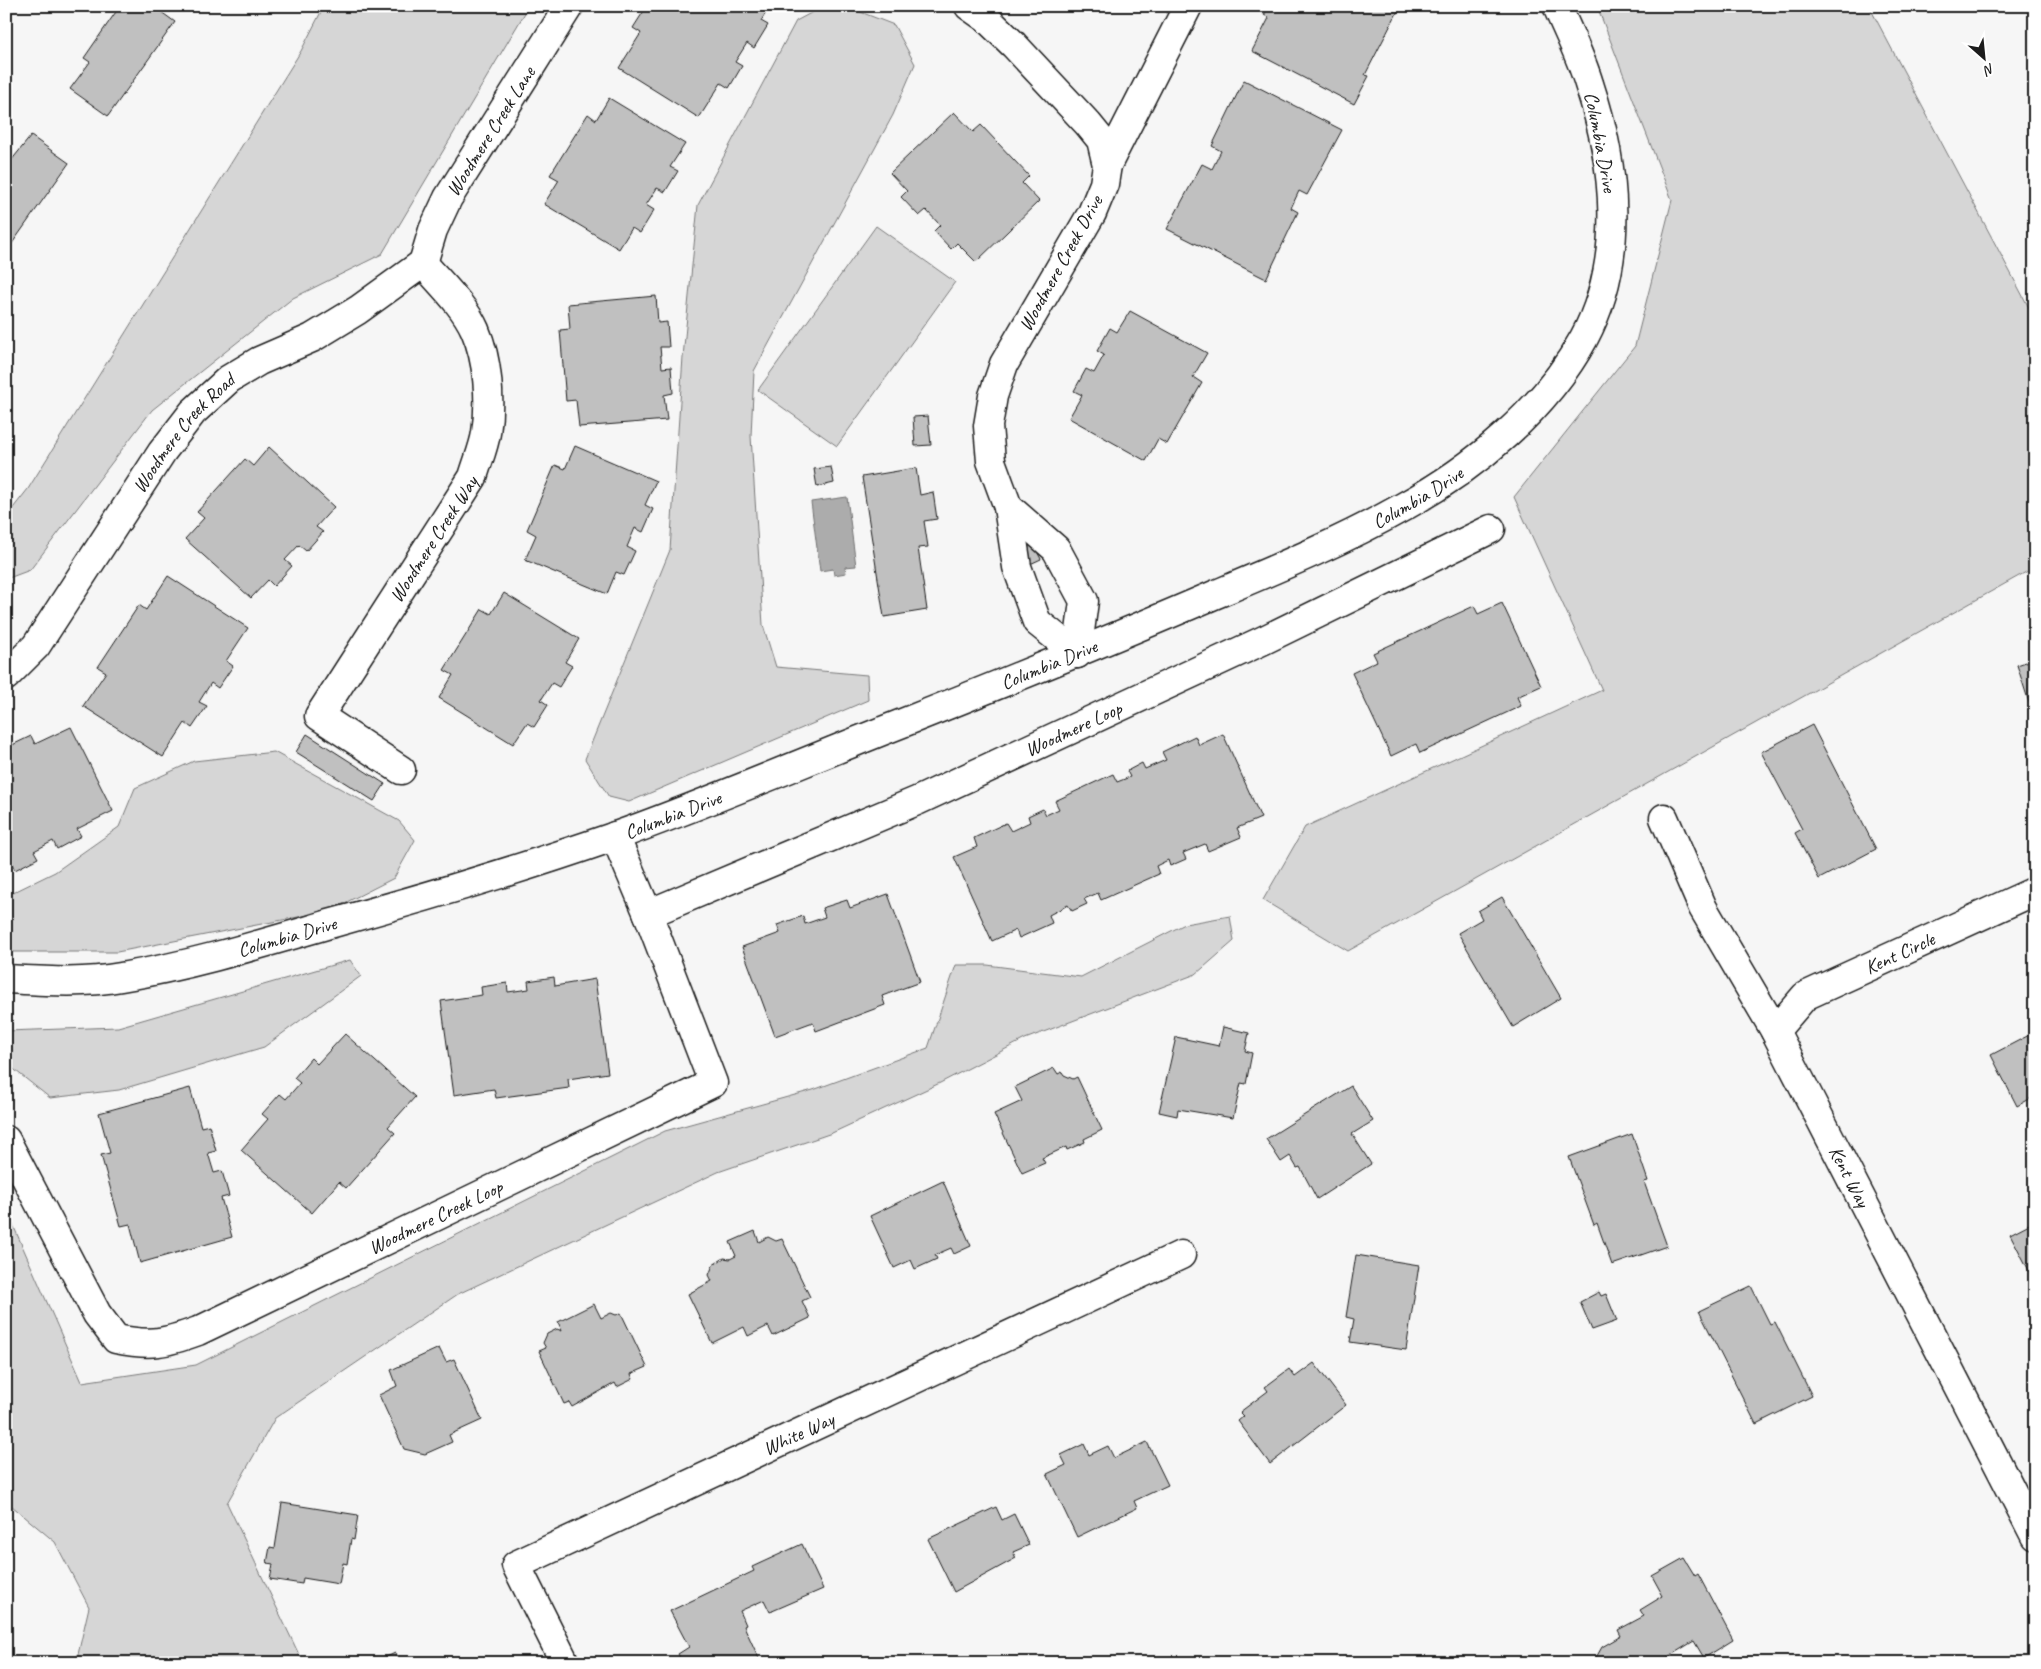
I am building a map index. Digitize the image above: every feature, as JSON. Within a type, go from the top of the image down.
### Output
[{"type":"street","name":"Woodmere Creek Lane","points":[[423,263],[432,230],[448,198],[569,6]]},
{"type":"street","name":"Woodmere Creek Drive","points":[[969,6],[986,18],[1014,45],[1088,124],[1101,140],[1107,165],[1104,184],[1092,213],[1004,364],[993,396],[988,426],[991,461],[1008,507],[1016,567],[1037,622],[1077,654]]},
{"type":"street","points":[[1107,165],[1188,6]]},
{"type":"street","name":"Columbia Drive","points":[[6,979],[49,982],[118,978],[237,951],[436,894],[615,836],[1077,654],[1305,555],[1406,506],[1474,460],[1525,417],[1560,376],[1586,335],[1604,286],[1613,238],[1613,196],[1605,147],[1589,83],[1558,6]]},
{"type":"street","name":"Woodmere Creek Road","points":[[8,675],[36,646],[162,452],[192,412],[229,379],[259,361],[312,338],[350,315],[423,263]]},
{"type":"street","name":"Woodmere Creek Way","points":[[402,770],[319,716],[473,477],[486,434],[488,397],[483,358],[475,329],[456,302],[423,263]]},
{"type":"street","name":"Woodmere Creek Drive","points":[[1008,507],[1056,549],[1084,601],[1077,654]]},
{"type":"street","name":"Woodmere Loop","points":[[648,914],[919,800],[1264,640],[1492,529]]},
{"type":"street","name":"Kent Way","points":[[1664,818],[1703,908],[1775,1031],[2035,1536]]},
{"type":"street","name":"Woodmere Creek Loop","points":[[6,1140],[97,1314],[116,1339],[143,1344],[168,1341],[183,1336],[713,1083],[648,914],[615,836]]},
{"type":"street","name":"Kent Circle","points":[[1775,1031],[1805,996],[2035,891]]},
{"type":"street","name":"White Way","points":[[565,1663],[516,1566],[1181,1255]]},
{"type":"shaded area","points":[[324,6],[529,6],[382,254],[293,298],[152,410],[30,570],[6,579],[6,517],[28,489],[301,51]]},
{"type":"shaded area","points":[[824,6],[845,6],[894,25],[915,64],[893,115],[754,371],[751,436],[763,625],[776,667],[867,675],[868,700],[629,802],[609,797],[585,759],[670,550],[683,357],[698,205],[796,21]]},
{"type":"shaded area","points":[[1597,6],[1869,6],[2035,319],[2035,567],[1348,951],[1263,900],[1305,827],[1602,690],[1514,497],[1635,346],[1672,200]]},
{"type":"shaded area","points":[[876,226],[955,282],[837,446],[758,390]]},
{"type":"shaded area","points":[[847,497],[856,566],[845,567],[846,573],[834,575],[833,569],[820,571],[811,502]]},
{"type":"shaded area","points":[[274,752],[399,821],[415,840],[394,878],[329,911],[117,952],[6,952],[6,896],[55,872],[119,827],[135,788],[194,761]]},
{"type":"shaded area","points":[[1230,916],[1234,941],[1196,974],[1025,1039],[940,1083],[832,1133],[718,1172],[458,1294],[275,1418],[227,1503],[303,1663],[76,1663],[89,1607],[55,1542],[6,1501],[6,1209],[82,1382],[196,1365],[665,1131],[813,1090],[928,1048],[956,965],[987,965],[1081,977],[1185,924]]},
{"type":"shaded area","points":[[350,960],[361,976],[264,1047],[119,1090],[50,1098],[6,1063],[6,1031],[118,1027]]},
{"type":"building","points":[[120,6],[153,6],[175,22],[108,116],[70,89],[90,62],[84,58]]},
{"type":"building","points":[[647,6],[770,6],[761,21],[768,25],[754,48],[747,43],[735,62],[742,66],[729,88],[721,83],[699,118],[619,68],[641,33],[633,28]]},
{"type":"building","points":[[1269,6],[1405,6],[1402,11],[1399,9],[1365,75],[1369,76],[1354,104],[1252,51],[1269,18],[1264,15]]},
{"type":"building","points":[[1244,80],[1342,130],[1307,195],[1299,191],[1291,208],[1298,212],[1266,279],[1167,229],[1202,164],[1212,169],[1221,151],[1212,146]]},
{"type":"building","points":[[609,98],[685,144],[670,167],[678,171],[665,192],[657,188],[646,205],[654,210],[640,233],[632,228],[619,249],[544,204],[559,180],[550,175],[588,114],[596,120]]},
{"type":"building","points":[[954,112],[973,132],[981,125],[1029,176],[1022,183],[1039,201],[976,262],[957,243],[951,249],[934,231],[940,225],[926,210],[919,216],[901,197],[907,191],[890,173]]},
{"type":"building","points":[[31,136],[69,163],[6,252],[6,167]]},
{"type":"building","points":[[656,296],[658,323],[667,322],[669,347],[660,347],[662,368],[671,367],[673,393],[664,395],[667,420],[579,427],[576,400],[566,401],[560,330],[570,329],[568,304]]},
{"type":"building","points":[[1130,311],[1207,353],[1193,377],[1202,383],[1167,444],[1158,439],[1146,461],[1069,418],[1082,395],[1074,391],[1086,369],[1094,373],[1104,355],[1097,351],[1110,328],[1117,332]]},
{"type":"building","points":[[928,416],[931,445],[915,446],[913,417]]},
{"type":"building","points":[[575,446],[656,481],[645,505],[653,509],[643,532],[635,528],[627,547],[635,551],[624,575],[616,572],[607,594],[525,560],[536,535],[527,530],[555,465],[565,469]]},
{"type":"building","points":[[269,447],[334,507],[316,527],[323,532],[306,551],[299,545],[285,560],[292,566],[274,586],[268,580],[251,598],[185,539],[204,518],[197,512],[245,459],[253,466]]},
{"type":"building","points":[[831,467],[834,483],[817,487],[814,469]]},
{"type":"building","points":[[916,468],[920,495],[933,492],[937,519],[924,521],[928,547],[918,548],[927,610],[884,617],[862,477]]},
{"type":"building","points":[[1033,544],[1041,559],[1028,565],[1020,550]]},
{"type":"building","points":[[168,576],[248,628],[226,661],[233,666],[218,688],[211,683],[199,702],[207,706],[192,728],[185,723],[163,757],[83,706],[106,672],[98,667],[139,605],[146,610]]},
{"type":"building","points":[[504,593],[579,639],[565,662],[572,666],[559,687],[552,683],[541,700],[548,705],[534,727],[527,723],[513,744],[439,698],[453,675],[444,670],[482,609],[491,614]]},
{"type":"building","points":[[1502,603],[1541,686],[1517,697],[1521,706],[1420,753],[1416,744],[1391,756],[1352,673],[1377,661],[1373,653],[1474,606],[1478,614]]},
{"type":"building","points":[[2035,659],[2035,712],[2032,712],[2017,665]]},
{"type":"building","points":[[1812,725],[1876,849],[1819,879],[1795,833],[1802,829],[1761,752]]},
{"type":"building","points":[[71,727],[113,811],[77,829],[81,836],[57,849],[53,841],[34,851],[38,858],[15,870],[11,862],[6,865],[6,748],[31,736],[35,744]]},
{"type":"building","points":[[307,734],[385,784],[374,801],[296,752]]},
{"type":"building","points":[[1223,734],[1261,818],[1237,828],[1241,837],[1208,851],[1205,844],[1183,853],[1186,859],[1170,866],[1168,860],[1156,866],[1159,874],[1101,900],[1098,893],[1084,899],[1087,904],[1072,911],[1068,905],[1049,915],[1052,923],[1019,938],[1016,930],[992,941],[954,857],[977,847],[974,838],[1006,823],[1011,831],[1030,822],[1028,816],[1043,809],[1046,815],[1059,809],[1055,801],[1113,774],[1117,782],[1130,777],[1127,771],[1142,763],[1145,769],[1166,760],[1162,752],[1195,736],[1199,745]]},
{"type":"building","points":[[888,894],[920,982],[882,996],[885,1005],[816,1031],[813,1022],[775,1036],[742,947],[780,933],[777,925],[803,916],[805,924],[825,917],[822,908],[847,900],[850,908]]},
{"type":"building","points":[[1502,897],[1561,998],[1513,1027],[1458,933],[1482,919],[1478,911]]},
{"type":"building","points":[[554,977],[555,986],[595,979],[608,1073],[568,1079],[569,1088],[496,1098],[494,1089],[454,1095],[441,1001],[482,995],[481,987],[507,983],[508,992],[529,989],[528,981]]},
{"type":"building","points":[[1223,1027],[1249,1033],[1245,1051],[1252,1053],[1246,1084],[1241,1083],[1233,1118],[1178,1109],[1177,1116],[1159,1112],[1176,1037],[1219,1046]]},
{"type":"building","points":[[2035,1032],[2035,1096],[2017,1106],[1991,1055]]},
{"type":"building","points":[[345,1034],[415,1097],[388,1127],[395,1133],[346,1188],[339,1182],[312,1213],[241,1150],[268,1119],[262,1114],[280,1094],[286,1099],[300,1083],[294,1078],[311,1058],[317,1064]]},
{"type":"building","points":[[1054,1068],[1058,1074],[1062,1072],[1073,1079],[1077,1077],[1102,1130],[1084,1139],[1085,1142],[1067,1150],[1066,1147],[1042,1158],[1045,1163],[1022,1173],[994,1114],[1022,1101],[1015,1087]]},
{"type":"building","points":[[1351,1086],[1373,1121],[1352,1134],[1371,1164],[1317,1199],[1300,1167],[1297,1168],[1290,1156],[1281,1162],[1266,1139]]},
{"type":"building","points":[[190,1088],[201,1127],[209,1125],[216,1151],[208,1153],[214,1173],[222,1171],[229,1196],[221,1198],[232,1237],[140,1263],[130,1224],[121,1226],[101,1155],[110,1153],[99,1113]]},
{"type":"building","points":[[1632,1134],[1648,1181],[1644,1182],[1667,1246],[1612,1265],[1597,1223],[1594,1225],[1569,1157]]},
{"type":"building","points":[[943,1181],[971,1246],[954,1254],[951,1248],[935,1255],[937,1259],[915,1269],[911,1260],[894,1268],[870,1216]]},
{"type":"building","points":[[2035,1221],[2035,1282],[2010,1234]]},
{"type":"building","points":[[755,1231],[759,1242],[768,1237],[776,1241],[782,1239],[810,1297],[802,1301],[810,1318],[773,1336],[768,1326],[748,1336],[744,1327],[712,1343],[688,1294],[712,1281],[709,1275],[713,1265],[724,1258],[730,1259],[736,1256],[730,1242]]},
{"type":"building","points":[[1356,1255],[1419,1265],[1406,1350],[1350,1342],[1354,1319],[1346,1317]]},
{"type":"building","points":[[1751,1286],[1770,1324],[1775,1322],[1812,1396],[1756,1424],[1699,1311]]},
{"type":"building","points":[[1599,1292],[1601,1296],[1606,1294],[1617,1321],[1592,1330],[1580,1302]]},
{"type":"building","points":[[594,1304],[601,1318],[611,1313],[616,1315],[621,1313],[647,1367],[631,1374],[633,1379],[617,1387],[615,1383],[572,1407],[569,1402],[564,1404],[539,1351],[546,1348],[543,1343],[547,1334],[557,1329],[562,1331],[558,1322]]},
{"type":"building","points":[[439,1348],[446,1362],[454,1359],[482,1420],[449,1435],[452,1442],[425,1454],[404,1449],[379,1395],[397,1386],[391,1370]]},
{"type":"building","points":[[1314,1363],[1346,1405],[1270,1464],[1238,1421],[1244,1416],[1240,1412],[1268,1391],[1265,1387],[1289,1369],[1295,1377]]},
{"type":"building","points":[[1147,1442],[1168,1485],[1134,1501],[1137,1508],[1077,1537],[1047,1474],[1066,1465],[1061,1455],[1084,1444],[1089,1455],[1108,1446],[1114,1458]]},
{"type":"building","points":[[282,1503],[358,1515],[354,1540],[351,1539],[347,1564],[343,1563],[339,1584],[303,1578],[302,1584],[270,1579],[273,1564],[267,1563],[270,1547],[275,1548]]},
{"type":"building","points":[[996,1507],[1002,1520],[1014,1514],[1029,1545],[1013,1552],[1016,1558],[954,1592],[928,1539]]},
{"type":"building","points":[[802,1544],[823,1589],[770,1612],[764,1600],[740,1611],[746,1625],[744,1626],[761,1663],[683,1663],[678,1654],[689,1647],[670,1611],[754,1571],[752,1567]]},
{"type":"building","points":[[1684,1558],[1695,1576],[1698,1574],[1733,1640],[1704,1658],[1694,1641],[1658,1663],[1593,1663],[1602,1647],[1621,1636],[1618,1630],[1644,1616],[1640,1610],[1663,1596],[1652,1576]]},
{"type":"building","points":[[395,1653],[399,1663],[374,1663]]}]
